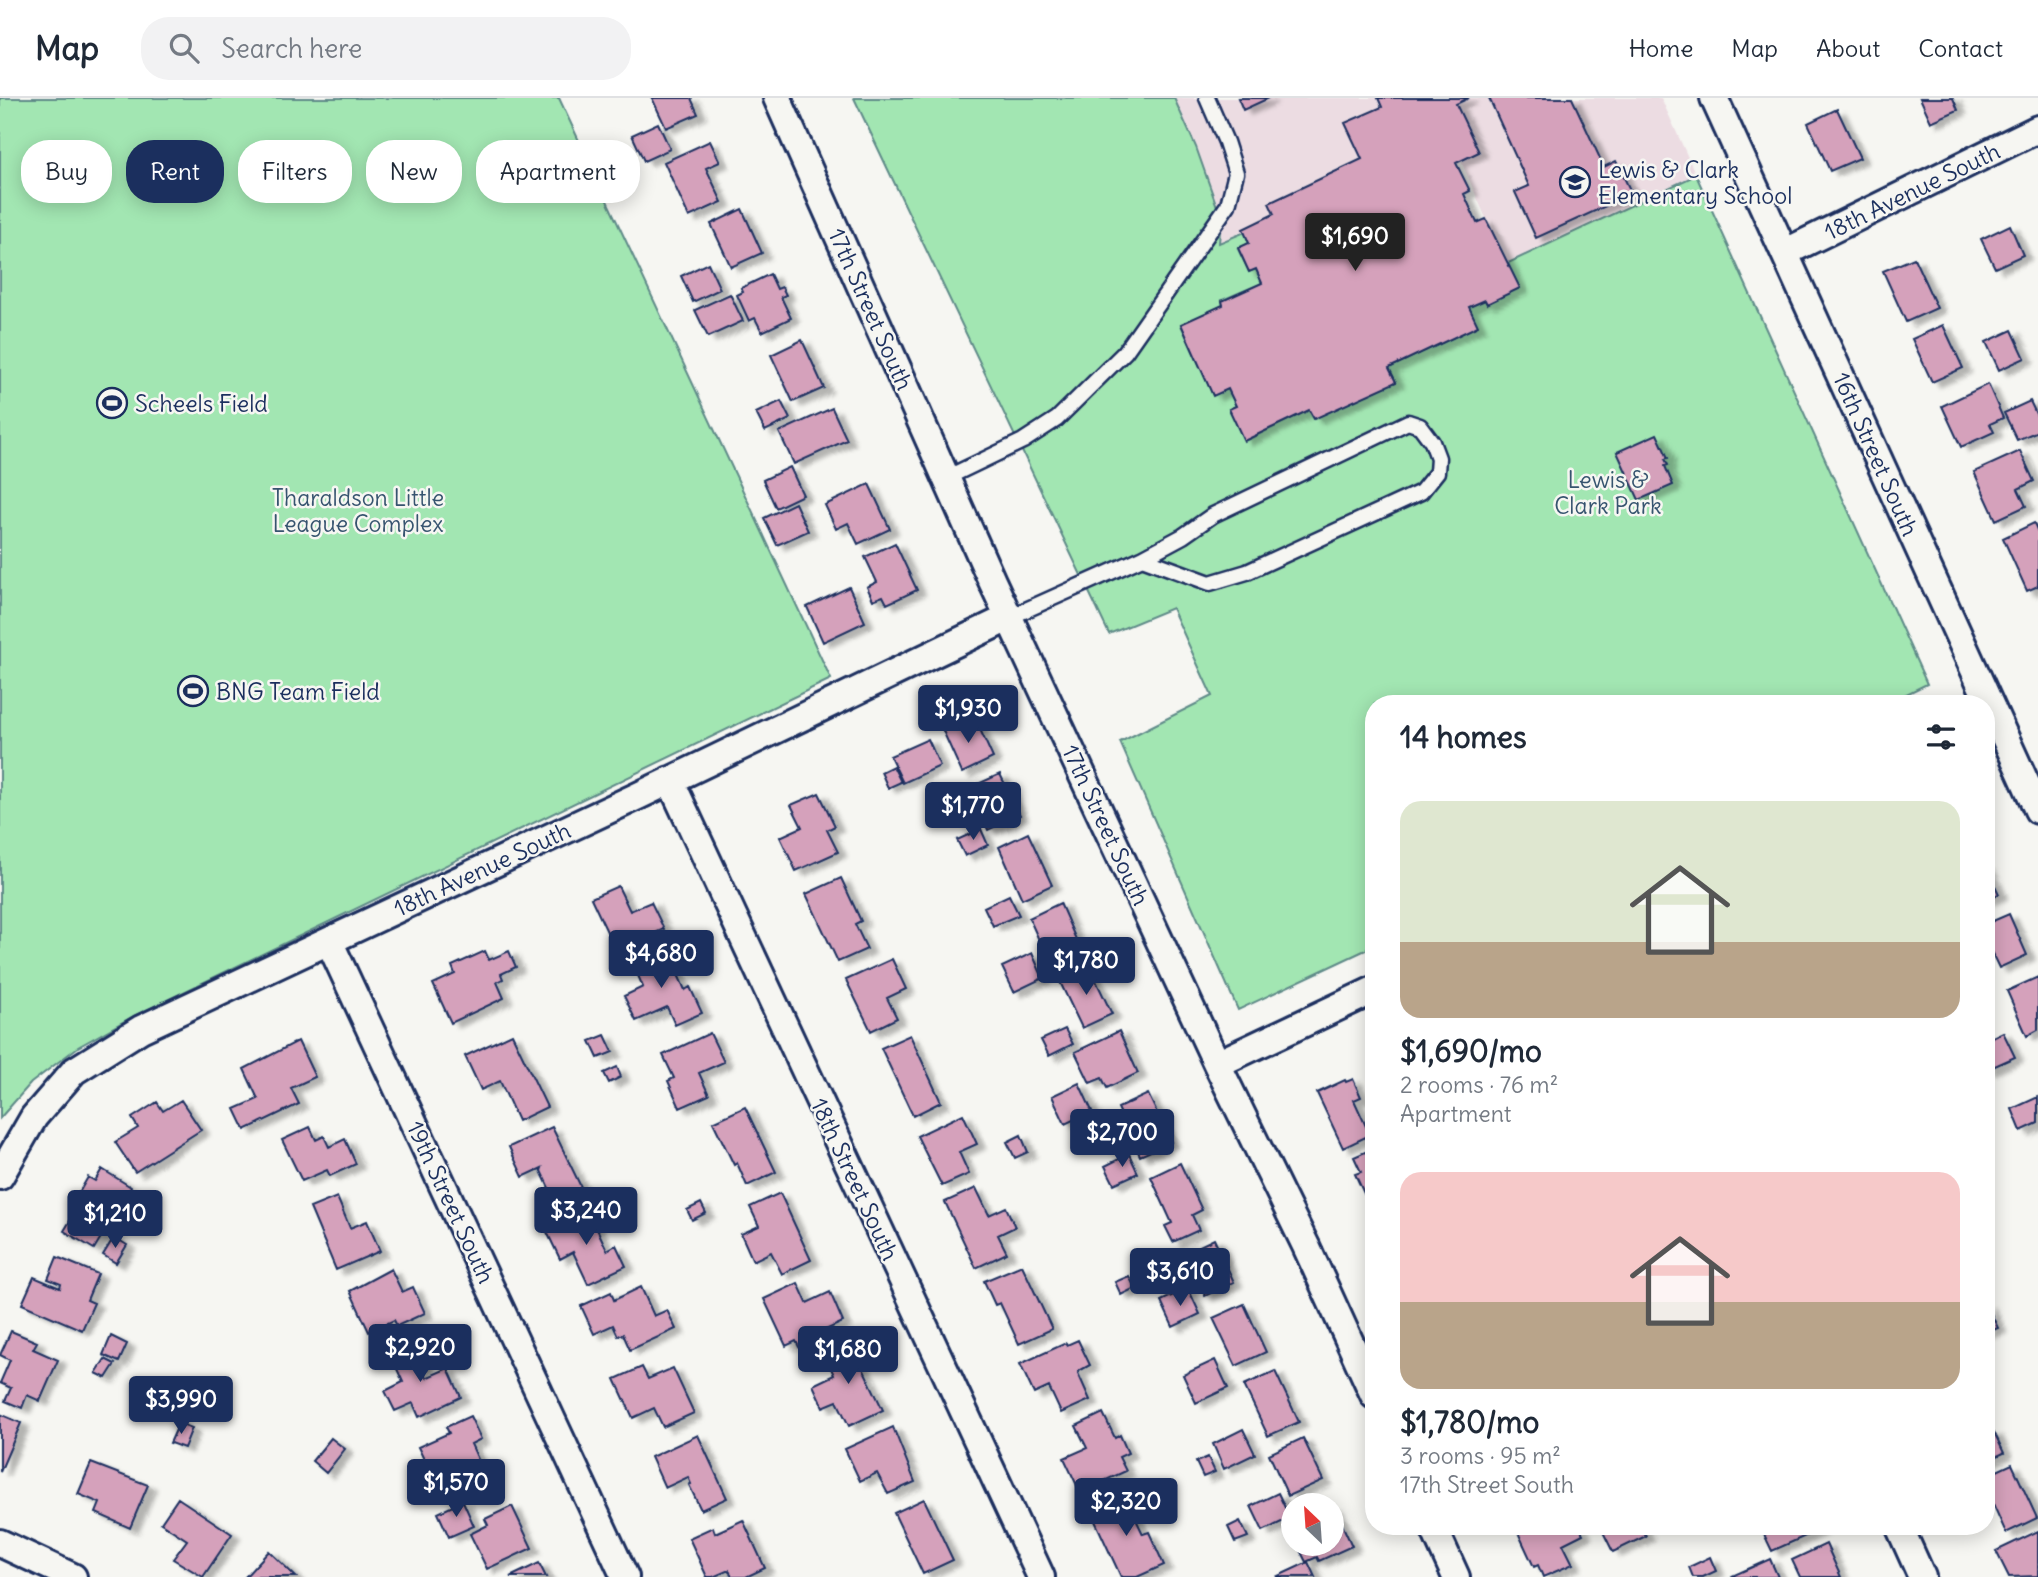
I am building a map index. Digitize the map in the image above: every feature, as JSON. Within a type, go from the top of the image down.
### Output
[{"type":"street","name":"16th Street South","points":[[1714,98],[1786,252],[1978,695]]},
{"type":"street","name":"17th Street South","points":[[781,100],[946,478],[1217,1065],[1306,1246],[1365,1375]]},
{"type":"street","name":"18th Avenue South","points":[[1786,252],[2038,130]]},
{"type":"street","name":"18th Avenue South","points":[[0,1176],[34,1117],[74,1071],[141,1029],[1010,617]]},
{"type":"street","name":"16th Street South","points":[[1995,728],[2038,810]]},
{"type":"street","name":"18th Street South","points":[[670,780],[1041,1577]]},
{"type":"street","name":"19th Street South","points":[[329,942],[625,1577]]},
{"type":"street","points":[[1217,1065],[1365,994]]},
{"type":"street","points":[[1437,1535],[1456,1577]]},
{"type":"street","points":[[1903,1535],[1922,1577]]},
{"type":"street","points":[[0,1543],[74,1577]]},
{"type":"lane","points":[[946,478],[1023,441],[1057,419],[1077,400],[1125,352],[1228,205],[1236,173],[1207,98]]},
{"type":"lane","points":[[1010,617],[1142,558],[1183,536],[1213,515],[1408,422],[1420,426],[1432,442],[1438,458],[1437,472],[1421,492],[1247,572],[1210,583],[1142,558]]},
{"type":"shaded area","name":"Lewis & Clark Elementary School","points":[[1174,98],[1661,98],[1696,175],[1506,264],[1451,138],[1218,244],[1221,218],[1196,147]]},
{"type":"green space","name":"Tharaldson Little League Complex","points":[[0,98],[559,98],[579,140],[476,140],[476,203],[608,203],[831,679],[132,1017],[78,1047],[31,1083],[0,1118]]},
{"type":"green space","name":"Lewis & Clark Park","points":[[854,98],[1174,98],[1196,147],[1221,218],[1219,243],[1245,232],[1249,243],[1238,249],[1249,272],[1256,269],[1262,283],[1222,300],[1223,305],[1181,325],[1213,395],[1228,389],[1236,406],[1230,409],[1245,441],[1309,410],[1396,382],[1389,368],[1477,326],[1469,307],[1485,300],[1487,304],[1506,264],[1696,175],[1927,684],[1904,695],[1365,695],[1365,950],[1238,1010],[1120,742],[1212,696],[1172,608],[1109,634]]},
{"type":"building","points":[[652,98],[691,98],[698,114],[666,128]]},
{"type":"building","points":[[1238,98],[1269,98],[1243,110]]},
{"type":"building","points":[[1378,98],[1469,98],[1456,104],[1479,152],[1456,163],[1470,191],[1464,194],[1477,223],[1486,219],[1520,288],[1487,304],[1485,300],[1469,307],[1478,326],[1389,368],[1396,382],[1314,419],[1309,410],[1244,441],[1229,409],[1236,406],[1228,389],[1213,396],[1181,324],[1262,283],[1256,269],[1249,272],[1238,248],[1249,243],[1243,229],[1274,214],[1269,203],[1362,159],[1345,123],[1382,107]]},
{"type":"building","points":[[1489,98],[1572,98],[1604,167],[1616,161],[1632,194],[1536,238],[1515,192],[1529,186]]},
{"type":"building","points":[[1920,98],[1953,98],[1958,110],[1931,122]]},
{"type":"building","points":[[1837,109],[1860,158],[1830,171],[1808,123]]},
{"type":"building","points":[[658,123],[670,149],[644,161],[640,152],[640,140],[634,140],[632,135]]},
{"type":"building","points":[[710,141],[720,162],[706,168],[722,202],[689,217],[664,162]]},
{"type":"building","points":[[742,209],[762,253],[731,267],[711,224]]},
{"type":"building","points":[[2010,225],[2023,255],[1995,268],[1981,239]]},
{"type":"building","points":[[1914,258],[1937,308],[1906,322],[1883,271]]},
{"type":"building","points":[[708,263],[720,289],[693,302],[681,276]]},
{"type":"building","points":[[770,274],[777,289],[782,287],[786,295],[781,297],[791,318],[762,332],[755,318],[749,321],[737,295],[743,292],[741,288]]},
{"type":"building","points":[[730,294],[743,321],[708,337],[695,310]]},
{"type":"building","points":[[1943,325],[1963,368],[1932,382],[1912,339]]},
{"type":"building","points":[[2012,330],[2025,358],[1999,370],[1986,342]]},
{"type":"building","points":[[802,340],[824,388],[793,402],[771,355]]},
{"type":"building","points":[[1988,384],[2003,418],[1990,424],[1994,432],[1961,447],[1942,406]]},
{"type":"building","points":[[781,401],[790,419],[765,431],[756,413]]},
{"type":"building","points":[[2030,401],[2038,418],[2038,431],[2017,440],[2004,413]]},
{"type":"building","points":[[832,408],[847,440],[794,464],[779,432]]},
{"type":"building","points":[[1657,434],[1668,458],[1665,459],[1668,465],[1665,466],[1673,485],[1639,500],[1617,452]]},
{"type":"building","points":[[2020,451],[2034,481],[2018,489],[2026,506],[1996,520],[1974,472]]},
{"type":"building","points":[[790,467],[803,495],[776,508],[763,480]]},
{"type":"building","points":[[869,484],[890,529],[858,544],[848,523],[836,529],[825,505]]},
{"type":"building","points":[[795,503],[808,531],[777,545],[764,518]]},
{"type":"building","points":[[2034,523],[2038,532],[2038,586],[2027,591],[2003,538]]},
{"type":"building","points":[[895,543],[917,590],[887,604],[883,596],[873,600],[867,587],[877,582],[865,557]]},
{"type":"building","points":[[849,587],[865,622],[823,642],[807,607]]},
{"type":"building","points":[[974,716],[993,758],[962,773],[943,731]]},
{"type":"building","points":[[928,739],[940,766],[903,783],[890,756]]},
{"type":"building","points":[[893,766],[901,782],[888,788],[881,772]]},
{"type":"building","points":[[1000,774],[1020,815],[988,830],[969,788]]},
{"type":"building","points":[[819,793],[835,826],[827,830],[838,852],[796,871],[780,837],[802,827],[791,805]]},
{"type":"building","points":[[981,829],[988,845],[965,856],[957,840]]},
{"type":"building","points":[[1028,833],[1052,885],[1022,899],[999,847]]},
{"type":"building","points":[[841,878],[861,921],[855,924],[867,949],[838,962],[806,894]]},
{"type":"building","points":[[618,886],[630,911],[651,902],[664,929],[616,951],[591,898]]},
{"type":"building","points":[[1009,895],[1019,915],[993,926],[984,907]]},
{"type":"building","points":[[1060,903],[1078,944],[1047,958],[1029,918]]},
{"type":"building","points":[[2009,914],[2027,955],[1999,968],[1995,960],[1995,920]]},
{"type":"building","points":[[666,948],[685,990],[690,987],[702,1013],[675,1025],[667,1007],[636,1021],[624,996],[643,987],[633,964]]},
{"type":"building","points":[[485,951],[489,960],[509,951],[516,967],[501,974],[503,979],[497,982],[504,998],[451,1023],[433,984],[455,974],[452,966]]},
{"type":"building","points":[[1032,953],[1043,978],[1014,992],[1002,967]]},
{"type":"building","points":[[892,959],[906,989],[887,998],[897,1018],[871,1031],[846,980]]},
{"type":"building","points":[[1089,966],[1112,1014],[1082,1028],[1059,980]]},
{"type":"building","points":[[2038,977],[2038,1030],[2027,1036],[2007,991]]},
{"type":"building","points":[[1065,1029],[1073,1044],[1049,1056],[1041,1040]]},
{"type":"building","points":[[1119,1031],[1138,1073],[1107,1088],[1102,1078],[1090,1083],[1075,1052]]},
{"type":"building","points":[[2003,1032],[2015,1057],[1995,1066],[1995,1036]]},
{"type":"building","points":[[710,1033],[724,1062],[699,1073],[709,1095],[680,1108],[668,1081],[674,1078],[663,1055]]},
{"type":"building","points":[[512,1034],[547,1107],[518,1121],[500,1081],[481,1090],[465,1056]]},
{"type":"building","points":[[605,1035],[613,1052],[598,1058],[590,1041]]},
{"type":"building","points":[[910,1035],[941,1102],[913,1116],[881,1048]]},
{"type":"building","points":[[298,1041],[315,1077],[291,1088],[299,1104],[245,1130],[235,1109],[258,1099],[244,1069]]},
{"type":"building","points":[[617,1067],[621,1077],[609,1083],[604,1073]]},
{"type":"building","points":[[1353,1079],[1361,1097],[1354,1100],[1365,1124],[1365,1137],[1343,1148],[1317,1093],[1345,1080],[1346,1082]]},
{"type":"building","points":[[1079,1083],[1092,1111],[1065,1124],[1052,1096]]},
{"type":"building","points":[[1148,1094],[1171,1142],[1140,1156],[1118,1108]]},
{"type":"building","points":[[2038,1097],[2038,1123],[2021,1131],[2012,1109]]},
{"type":"building","points":[[181,1100],[201,1130],[135,1172],[115,1142],[138,1128],[132,1118],[157,1102],[163,1111]]},
{"type":"building","points":[[745,1107],[776,1172],[747,1186],[713,1122]]},
{"type":"building","points":[[963,1114],[977,1144],[959,1152],[969,1174],[942,1186],[917,1136]]},
{"type":"building","points":[[310,1127],[316,1140],[324,1136],[329,1147],[345,1139],[356,1164],[330,1176],[327,1170],[302,1181],[282,1140]]},
{"type":"building","points":[[552,1127],[583,1191],[556,1203],[542,1168],[523,1177],[509,1147]]},
{"type":"building","points":[[1021,1135],[1028,1152],[1015,1158],[1007,1142]]},
{"type":"building","points":[[1365,1152],[1365,1196],[1355,1174],[1361,1172],[1354,1157]]},
{"type":"building","points":[[1129,1154],[1138,1173],[1114,1184],[1105,1166]]},
{"type":"building","points":[[1180,1163],[1202,1210],[1192,1215],[1199,1230],[1173,1242],[1165,1226],[1172,1223],[1151,1177]]},
{"type":"building","points":[[102,1169],[131,1187],[94,1249],[64,1231],[76,1211],[70,1208],[88,1177],[95,1181]]},
{"type":"building","points":[[976,1188],[989,1215],[1006,1207],[1015,1227],[998,1235],[1007,1253],[976,1268],[945,1202]]},
{"type":"building","points":[[780,1193],[811,1260],[782,1274],[771,1252],[753,1261],[741,1234],[759,1226],[750,1207]]},
{"type":"building","points":[[337,1197],[350,1228],[367,1221],[380,1251],[336,1270],[310,1208]]},
{"type":"building","points":[[701,1203],[706,1213],[692,1220],[687,1210]]},
{"type":"building","points":[[588,1210],[607,1250],[616,1245],[626,1266],[588,1284],[573,1252],[560,1259],[546,1230]]},
{"type":"building","points":[[114,1237],[127,1245],[116,1263],[103,1255]]},
{"type":"building","points":[[1214,1239],[1234,1282],[1205,1296],[1185,1253]]},
{"type":"building","points":[[57,1257],[98,1274],[87,1300],[94,1303],[82,1330],[22,1304],[34,1277],[60,1288],[61,1284],[48,1279]]},
{"type":"building","points":[[1022,1265],[1052,1329],[1019,1344],[1000,1303],[995,1305],[984,1281]]},
{"type":"building","points":[[391,1269],[402,1292],[413,1287],[425,1313],[397,1326],[394,1320],[369,1332],[350,1291]]},
{"type":"building","points":[[1129,1276],[1135,1288],[1121,1295],[1115,1282]]},
{"type":"building","points":[[798,1283],[807,1303],[830,1292],[843,1322],[821,1332],[824,1338],[800,1349],[796,1341],[786,1346],[764,1299]]},
{"type":"building","points":[[641,1287],[654,1316],[667,1310],[676,1329],[630,1350],[623,1334],[618,1336],[613,1325],[594,1334],[581,1306],[611,1292],[614,1300]]},
{"type":"building","points":[[1188,1288],[1200,1314],[1173,1327],[1161,1301]]},
{"type":"building","points":[[1244,1304],[1266,1352],[1236,1366],[1213,1318]]},
{"type":"building","points":[[11,1331],[37,1342],[33,1349],[58,1360],[40,1401],[27,1395],[22,1408],[5,1401],[11,1388],[0,1383],[10,1360],[0,1355]]},
{"type":"building","points":[[111,1336],[127,1344],[119,1362],[103,1355]]},
{"type":"building","points":[[1078,1340],[1090,1365],[1078,1373],[1090,1400],[1061,1413],[1049,1387],[1034,1394],[1020,1364]]},
{"type":"building","points":[[850,1341],[883,1410],[849,1426],[837,1401],[823,1407],[813,1385],[834,1375],[824,1353]]},
{"type":"building","points":[[417,1344],[428,1369],[423,1371],[426,1378],[448,1368],[461,1397],[419,1417],[413,1403],[395,1411],[385,1391],[403,1382],[391,1356]]},
{"type":"building","points":[[105,1359],[115,1364],[106,1378],[96,1373]]},
{"type":"building","points":[[1215,1360],[1228,1388],[1196,1403],[1183,1375]]},
{"type":"building","points":[[642,1367],[648,1379],[673,1368],[694,1413],[663,1427],[654,1408],[633,1418],[615,1379]]},
{"type":"building","points":[[1275,1371],[1299,1422],[1268,1436],[1244,1385]]},
{"type":"building","points":[[1103,1413],[1115,1438],[1120,1435],[1128,1453],[1119,1457],[1126,1471],[1080,1492],[1064,1458],[1087,1448],[1076,1426]]},
{"type":"building","points":[[0,1414],[21,1423],[0,1472]]},
{"type":"building","points":[[470,1416],[481,1439],[471,1444],[488,1481],[460,1494],[453,1480],[437,1487],[418,1447],[449,1433],[446,1427]]},
{"type":"building","points":[[179,1423],[192,1428],[184,1448],[170,1443]]},
{"type":"building","points":[[893,1427],[915,1482],[888,1494],[877,1473],[860,1481],[845,1449]]},
{"type":"building","points":[[1243,1429],[1255,1454],[1224,1469],[1213,1444]]},
{"type":"building","points":[[1995,1434],[2004,1453],[1995,1457]]},
{"type":"building","points":[[698,1435],[727,1498],[701,1510],[688,1477],[665,1488],[651,1457]]},
{"type":"building","points":[[331,1438],[345,1449],[326,1473],[312,1461]]},
{"type":"building","points":[[1303,1438],[1323,1480],[1295,1493],[1287,1493],[1269,1454]]},
{"type":"building","points":[[1208,1457],[1215,1472],[1203,1477],[1196,1462]]},
{"type":"building","points":[[91,1463],[148,1485],[130,1528],[96,1513],[100,1503],[78,1494]]},
{"type":"building","points":[[2012,1464],[2037,1518],[2006,1533],[1995,1508],[1995,1472]]},
{"type":"building","points":[[1123,1492],[1143,1534],[1149,1532],[1164,1565],[1137,1577],[1121,1577],[1089,1508]]},
{"type":"building","points":[[1278,1493],[1281,1499],[1281,1522],[1263,1531],[1251,1506]]},
{"type":"building","points":[[178,1498],[232,1534],[203,1577],[173,1559],[187,1540],[161,1523]]},
{"type":"building","points":[[924,1499],[953,1560],[923,1574],[894,1513]]},
{"type":"building","points":[[463,1501],[474,1526],[449,1537],[438,1513]]},
{"type":"building","points":[[512,1506],[532,1548],[487,1569],[470,1534],[488,1525],[485,1519]]},
{"type":"building","points":[[743,1520],[765,1568],[746,1577],[732,1577],[729,1570],[707,1577],[689,1538],[713,1527],[715,1533]]},
{"type":"building","points":[[1240,1521],[1248,1537],[1235,1542],[1228,1527]]},
{"type":"building","points":[[1344,1529],[1352,1546],[1344,1550]]},
{"type":"building","points":[[2038,1531],[2038,1576],[2009,1577],[1996,1551]]},
{"type":"building","points":[[1519,1535],[1581,1535],[1563,1544],[1573,1564],[1543,1577],[1538,1565],[1534,1567]]},
{"type":"building","points":[[1604,1535],[1646,1535],[1646,1536],[1613,1552]]},
{"type":"building","points":[[1764,1535],[1808,1535],[1772,1551]]},
{"type":"building","points":[[1826,1544],[1841,1577],[1800,1577],[1792,1560]]},
{"type":"building","points":[[269,1551],[296,1577],[245,1577]]},
{"type":"building","points":[[1303,1556],[1330,1556],[1319,1561],[1317,1557],[1306,1562]]},
{"type":"building","points":[[1710,1557],[1716,1571],[1703,1577],[1693,1577],[1689,1567]]},
{"type":"building","points":[[1770,1559],[1778,1577],[1732,1576]]},
{"type":"building","points":[[1308,1562],[1315,1577],[1276,1577]]},
{"type":"building","points":[[539,1563],[546,1577],[510,1577]]},
{"type":"place","name":"Lewis & Clark Elementary School","points":[[1575,182]]},
{"type":"place","name":"Scheels Field","points":[[112,403]]},
{"type":"place","name":"BNG Team Field","points":[[193,691]]}]
